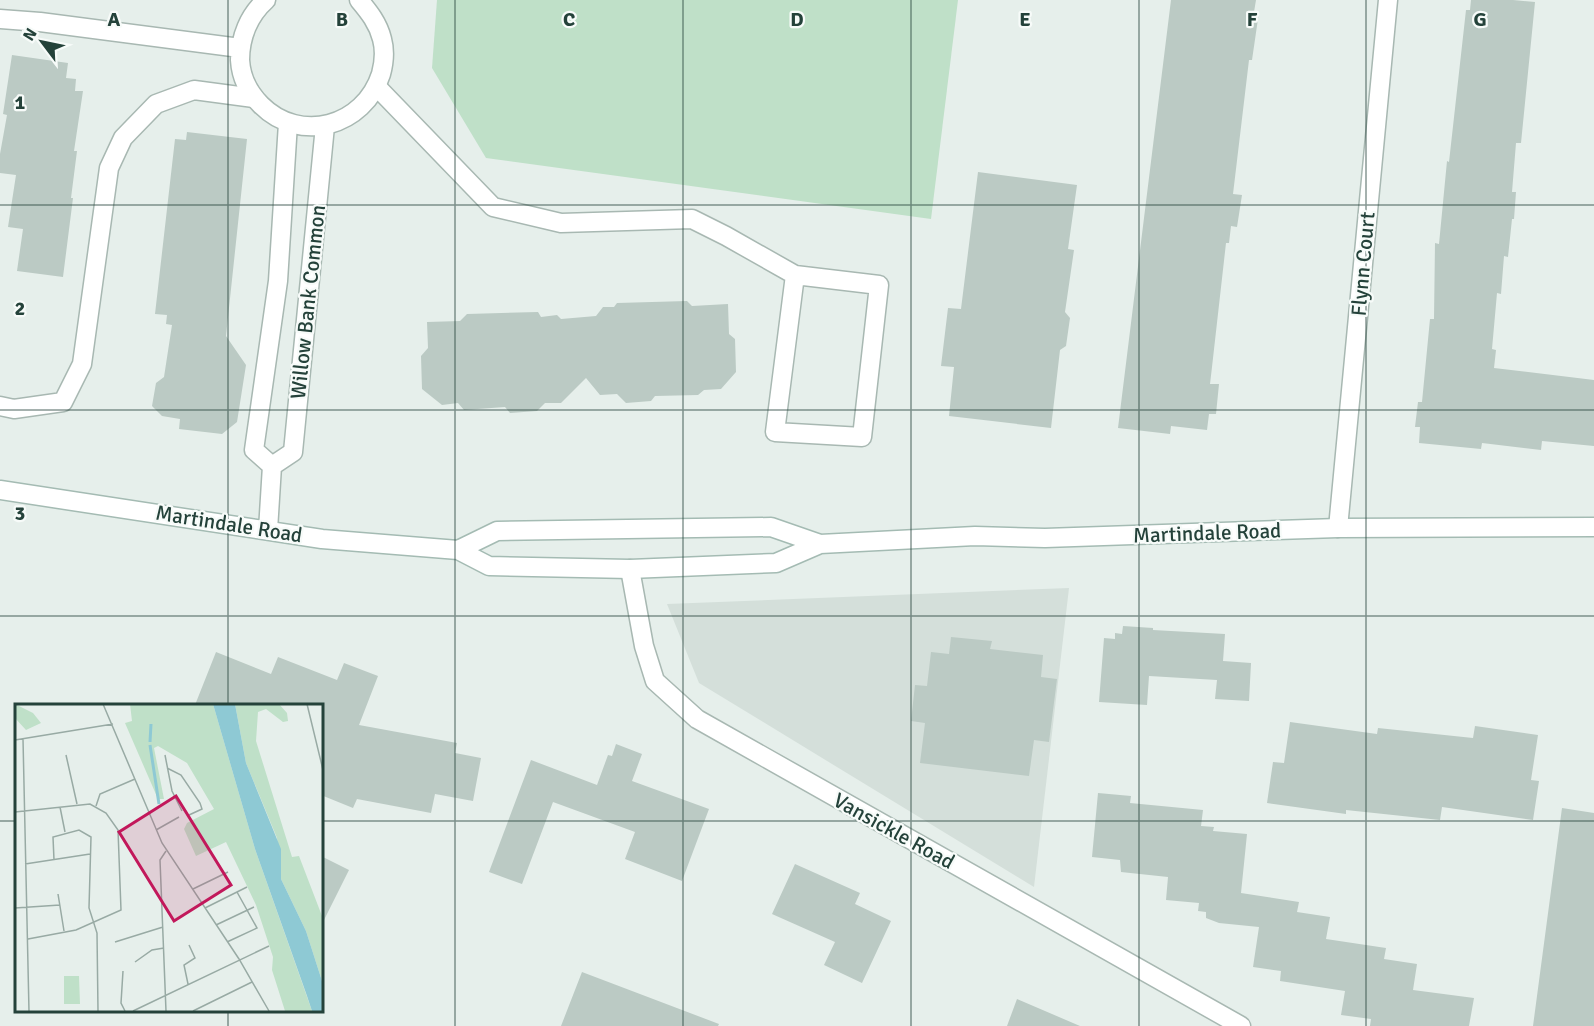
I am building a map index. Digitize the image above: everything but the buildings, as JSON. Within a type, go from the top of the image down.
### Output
[{"type":"street","points":[[266,0],[257,8],[246,27],[240,48],[245,83],[254,98],[269,113],[288,123],[306,127],[325,126],[346,118],[364,105],[377,87],[384,63],[383,40],[374,18],[359,0]]},
{"type":"street","name":"Flynn Court","points":[[1338,528],[1388,0]]},
{"type":"street","points":[[0,19],[240,48]]},
{"type":"street","points":[[377,87],[493,207],[561,223],[692,219],[795,275],[879,285],[862,437],[775,432],[795,275]]},
{"type":"street","points":[[0,406],[14,409],[63,402],[82,364],[109,168],[123,138],[156,104],[194,90],[254,98]]},
{"type":"street","name":"Willow Bank Common","points":[[288,123],[278,281],[254,450],[272,466],[293,452],[325,126]]},
{"type":"street","points":[[268,530],[272,466]]},
{"type":"street","name":"Martindale Road","points":[[0,490],[321,538],[458,550],[489,566],[630,569],[776,563],[820,544],[975,536],[1045,538],[1338,528],[1594,527]]},
{"type":"street","name":"Martindale Road","points":[[458,550],[497,531],[771,527],[820,544]]},
{"type":"street","name":"Vansickle Road","points":[[630,569],[644,646],[655,681],[697,719],[1241,1026]]},
{"type":"shaded area","points":[[1069,588],[1034,887],[699,683],[667,604]]},
{"type":"green space","points":[[437,0],[958,0],[931,219],[486,158],[432,68]]}]
